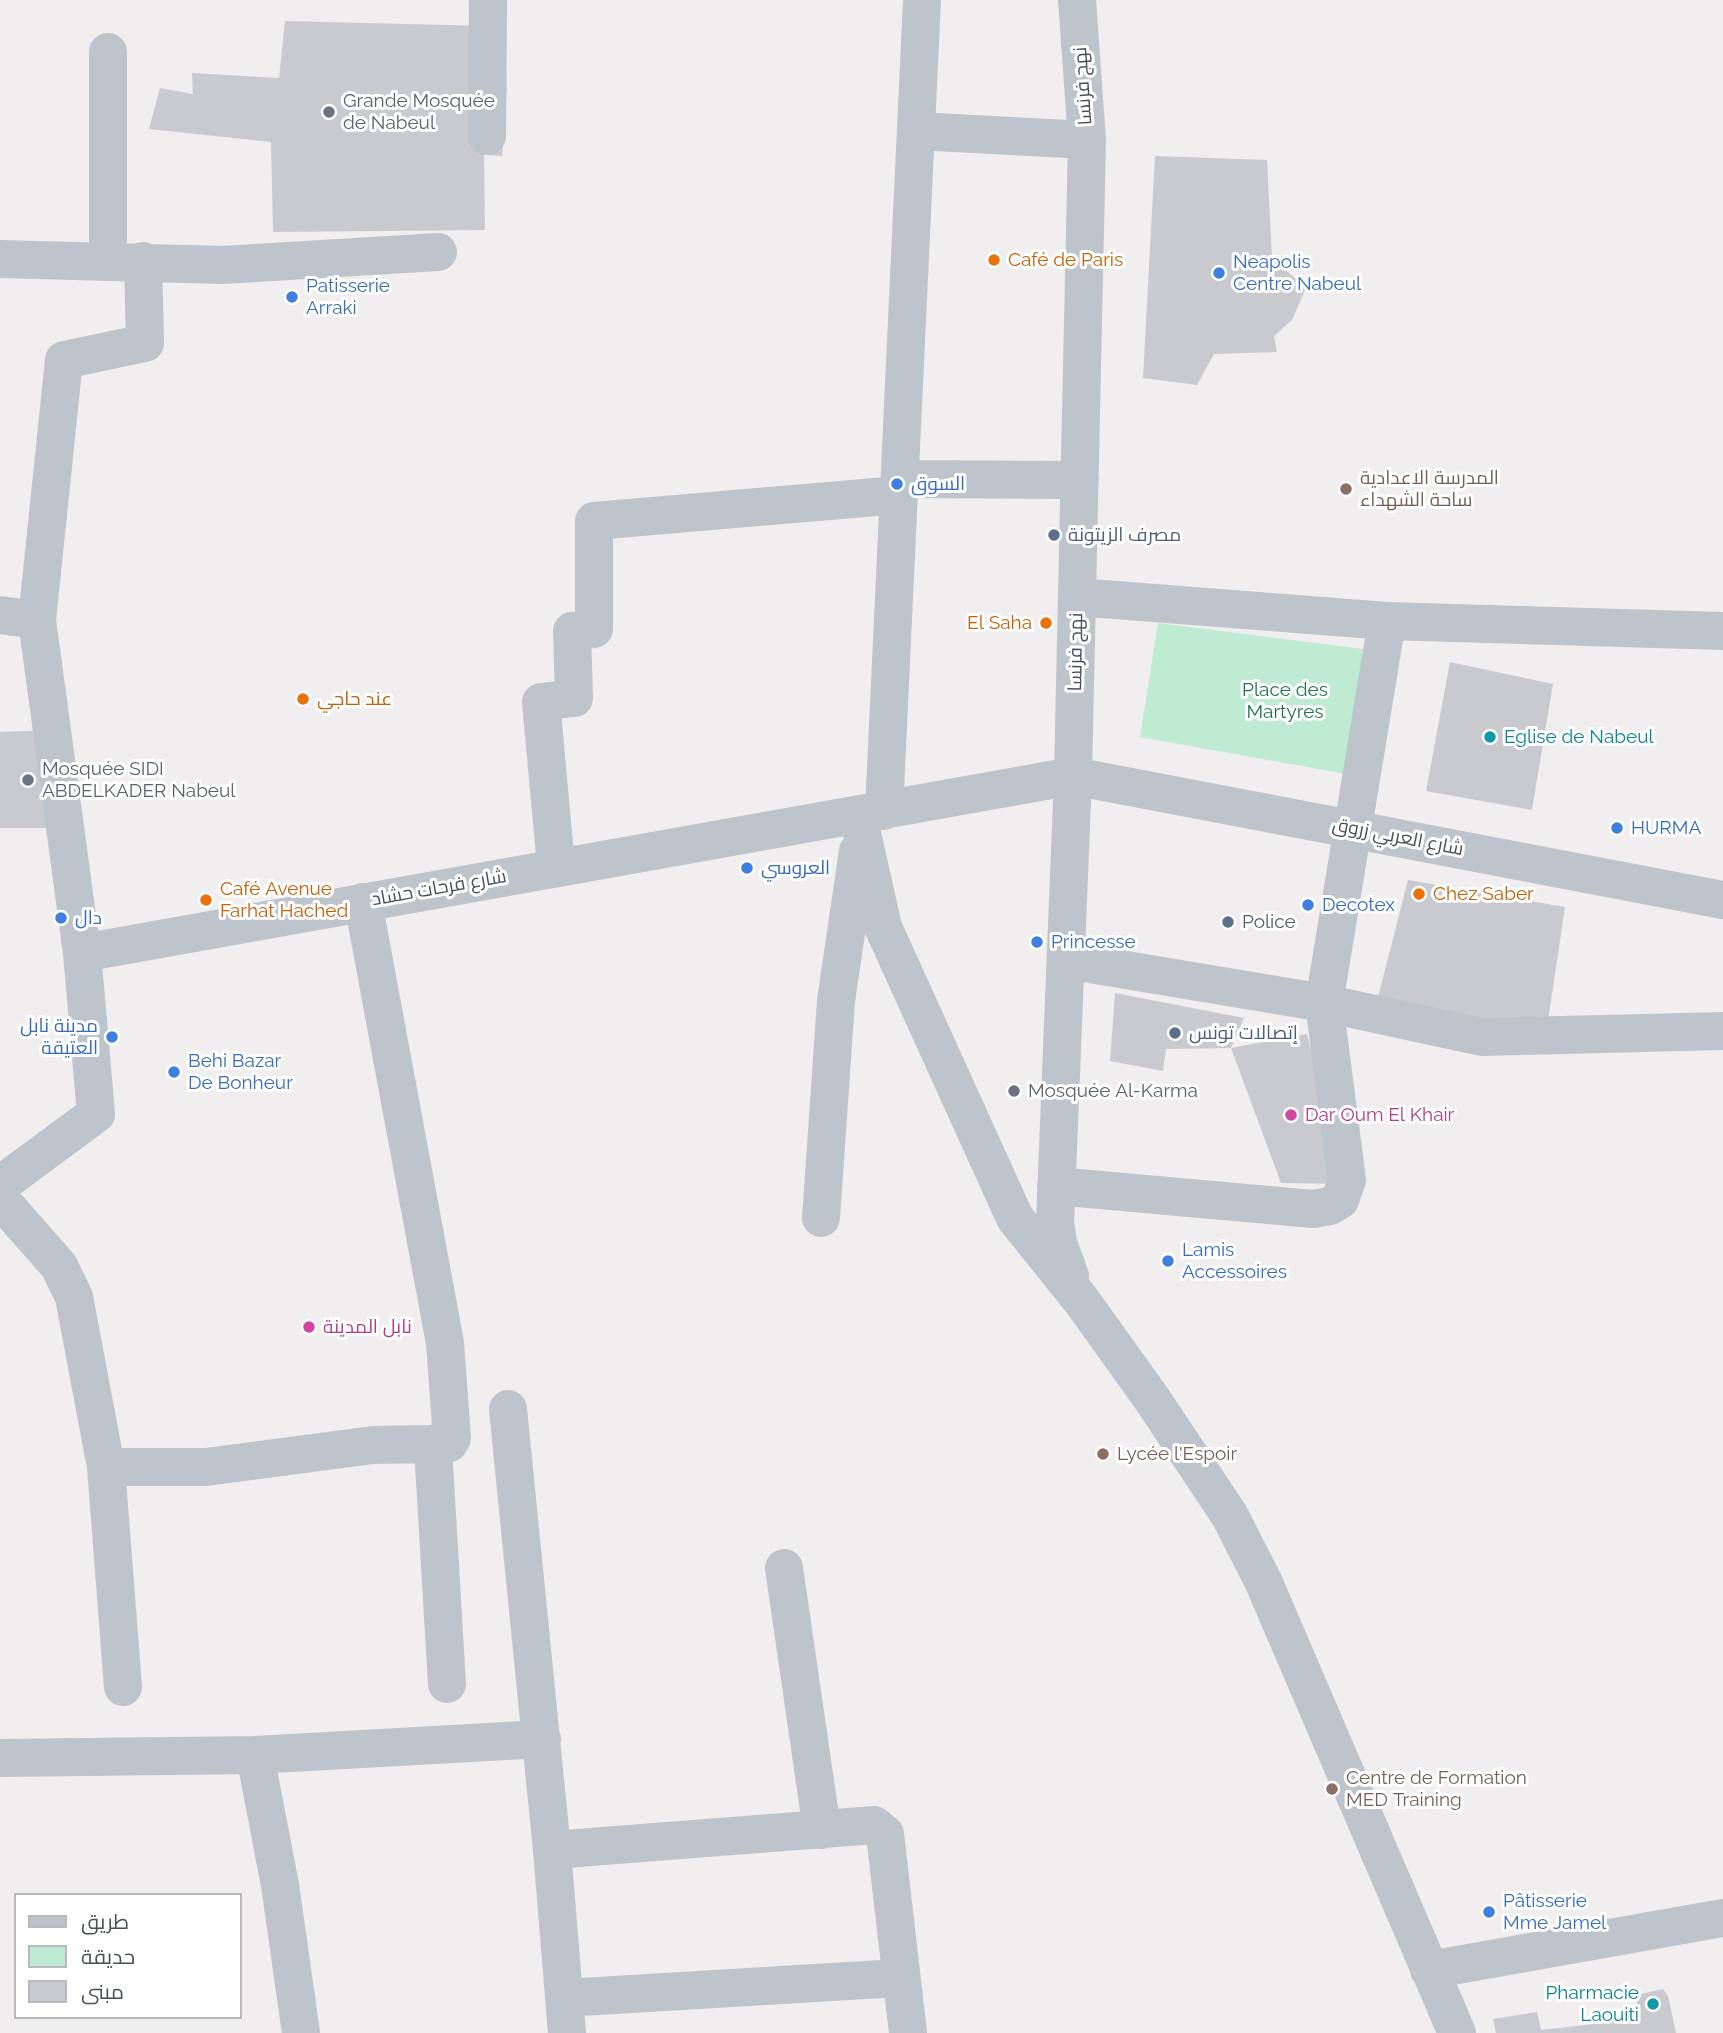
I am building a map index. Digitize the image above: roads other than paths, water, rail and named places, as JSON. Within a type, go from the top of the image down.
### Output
[{"type":"street","points":[[487,136],[488,0]]},
{"type":"street","points":[[821,1217],[836,1001],[868,818],[900,487],[922,0]]},
{"type":"street","name":"نهج فرنسا","points":[[1076,0],[1087,140],[1073,776],[1056,1186],[1058,1244],[1081,1300]]},
{"type":"street","points":[[0,1185],[96,1114],[82,953],[37,620],[63,361],[145,343],[126,261],[108,52]]},
{"type":"street","points":[[916,131],[1087,140]]},
{"type":"street","points":[[0,259],[223,265],[438,252]]},
{"type":"street","points":[[556,866],[541,702],[574,698],[572,631],[594,630],[594,521],[900,487],[1080,480]]},
{"type":"street","points":[[1077,597],[1387,621],[1723,631]]},
{"type":"street","points":[[0,615],[37,620]]},
{"type":"street","points":[[1056,1186],[1313,1209],[1330,1206],[1340,1200],[1347,1180],[1324,1003],[1387,621]]},
{"type":"street","name":"شارع فرحات حشاد","points":[[82,953],[556,866],[868,818],[1073,776]]},
{"type":"street","name":"شارع العربي زروق","points":[[1073,776],[1723,900]]},
{"type":"street","points":[[868,818],[883,927],[1015,1218],[1081,1300],[1230,1516],[1264,1583],[1457,2033]]},
{"type":"street","points":[[106,1467],[206,1466],[373,1446],[449,1443],[452,1438],[445,1343],[363,902]]},
{"type":"street","points":[[1066,960],[1324,1003],[1482,1037],[1723,1031]]},
{"type":"street","points":[[0,1199],[52,1258],[74,1297],[106,1467],[123,1687]]},
{"type":"street","points":[[508,1409],[542,1739],[565,2015],[899,1978]]},
{"type":"street","points":[[434,1444],[447,1684]]},
{"type":"street","points":[[784,1568],[822,1830]]},
{"type":"street","points":[[0,1758],[255,1755],[542,1739]]},
{"type":"street","points":[[255,1755],[280,1885],[301,2033]]},
{"type":"street","points":[[552,1850],[874,1825],[885,1834],[899,1978],[908,2033]]},
{"type":"street","points":[[1429,1970],[1723,1918]]},
{"type":"place","name":"Grande Mosquée de Nabeul","points":[[329,112]]},
{"type":"place","name":"Café de Paris","points":[[994,260]]},
{"type":"place","name":"Neapolis Centre Nabeul","points":[[1219,273]]},
{"type":"place","name":"Patisserie Arraki","points":[[292,297]]},
{"type":"place","name":"السوق","points":[[897,484]]},
{"type":"place","name":"المدرسة الاعدادية ساحة الشهداء","points":[[1346,489]]},
{"type":"place","name":"مصرف الزيتونة","points":[[1054,535]]},
{"type":"place","name":"El Saha","points":[[1046,623]]},
{"type":"place","name":"عند حاجي","points":[[303,699]]},
{"type":"place","name":"Eglise de Nabeul","points":[[1490,737]]},
{"type":"place","name":"Mosquée SIDI ABDELKADER Nabeul","points":[[28,780]]},
{"type":"place","name":"HURMA","points":[[1617,828]]},
{"type":"place","name":"العروسي","points":[[747,868]]},
{"type":"place","name":"Chez Saber","points":[[1419,894]]},
{"type":"place","name":"Café Avenue Farhat Hached","points":[[206,900]]},
{"type":"place","name":"Decotex","points":[[1308,905]]},
{"type":"place","name":"دال","points":[[61,918]]},
{"type":"place","name":"Police","points":[[1228,922]]},
{"type":"place","name":"Princesse","points":[[1037,942]]},
{"type":"place","name":"إتصالات تونس","points":[[1175,1033]]},
{"type":"place","name":"مدينة نابل العتيقة","points":[[112,1037]]},
{"type":"place","name":"Behi Bazar De Bonheur","points":[[174,1072]]},
{"type":"place","name":"Mosquée Al-Karma","points":[[1014,1091]]},
{"type":"place","name":"Dar Oum El Khair","points":[[1291,1115]]},
{"type":"place","name":"Lamis Accessoires","points":[[1168,1261]]},
{"type":"place","name":"نابل المدينة","points":[[309,1327]]},
{"type":"place","name":"Lycée l'Espoir","points":[[1103,1454]]},
{"type":"place","name":"Centre de Formation MED Training","points":[[1332,1789]]},
{"type":"place","name":"Pâtisserie Mme Jamel","points":[[1489,1912]]},
{"type":"place","name":"Pharmacie Laouiti","points":[[1653,2004]]},
{"type":"park label","name":"Place des Martyres","points":[[1285,701]]}]
